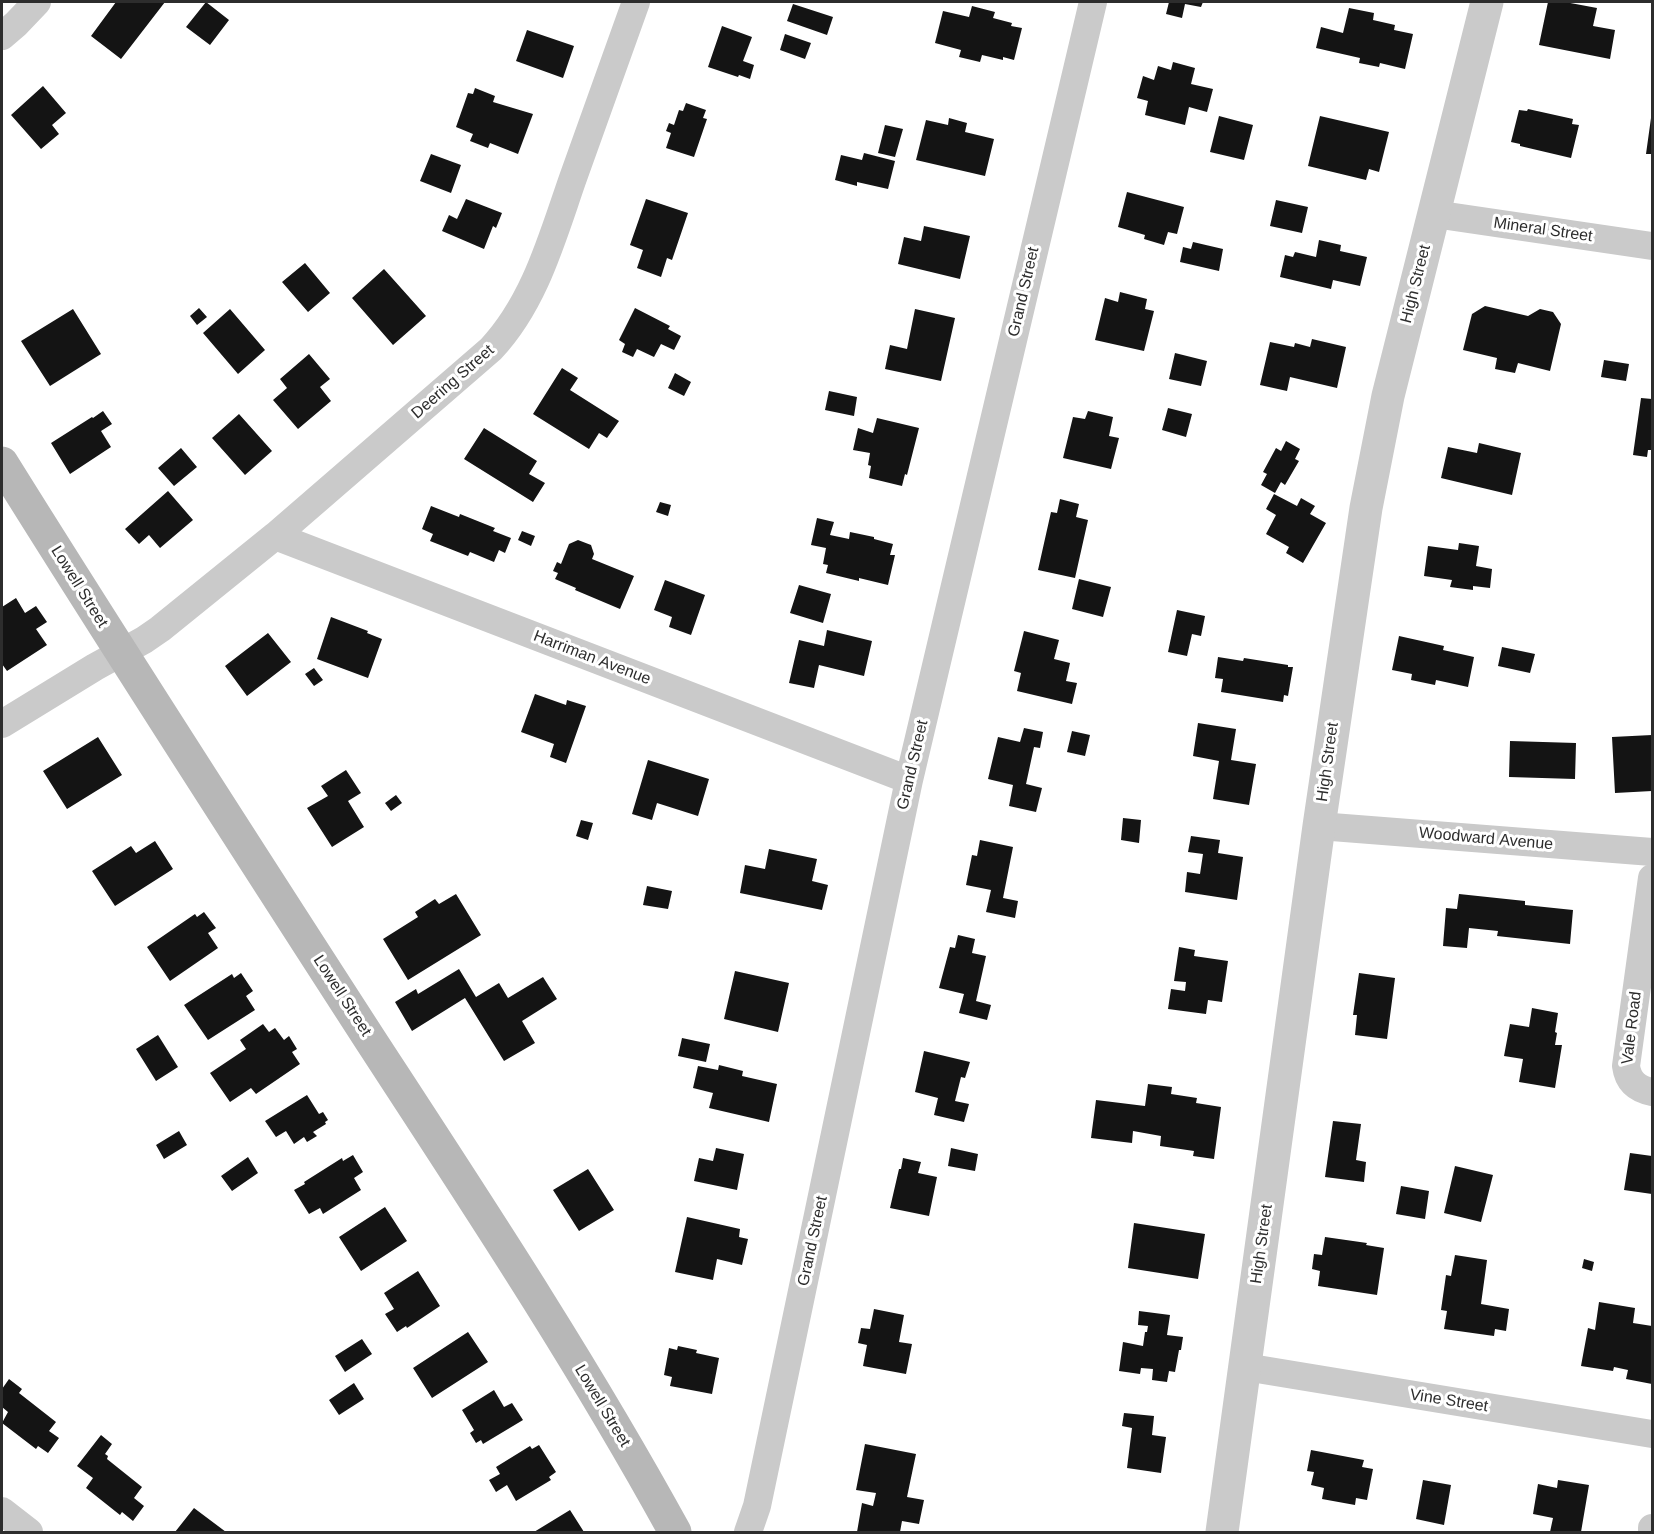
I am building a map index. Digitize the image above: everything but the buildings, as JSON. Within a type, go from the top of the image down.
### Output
[{"type":"main road","name":"Lowell Street","points":[[2,463],[121,653],[468,1190],[590,1385],[675,1533]]},
{"type":"street","points":[[2,36],[37,2]]},
{"type":"street","name":"Deering Street","points":[[2,724],[160,629],[275,537],[491,350],[514,322],[545,257],[636,2]]},
{"type":"street","name":"Grand Street","points":[[748,1533],[760,1494],[909,780],[1093,2]]},
{"type":"street","name":"High Street","points":[[1222,1533],[1319,826],[1351,603],[1376,452],[1486,2]]},
{"type":"street","name":"Mineral Street","points":[[1434,214],[1653,246]]},
{"type":"street","name":"Harriman Avenue","points":[[275,537],[909,780]]},
{"type":"street","name":"Woodward Avenue","points":[[1319,826],[1653,852]]},
{"type":"street","name":"Vale Road","points":[[1653,878],[1626,1066],[1628,1076],[1635,1084],[1644,1090],[1653,1092]]},
{"type":"street","name":"Vine Street","points":[[1245,1367],[1653,1434]]},
{"type":"street","points":[[2,1511],[28,1533]]},
{"type":"street","points":[[1652,1533],[1653,1528]]}]
